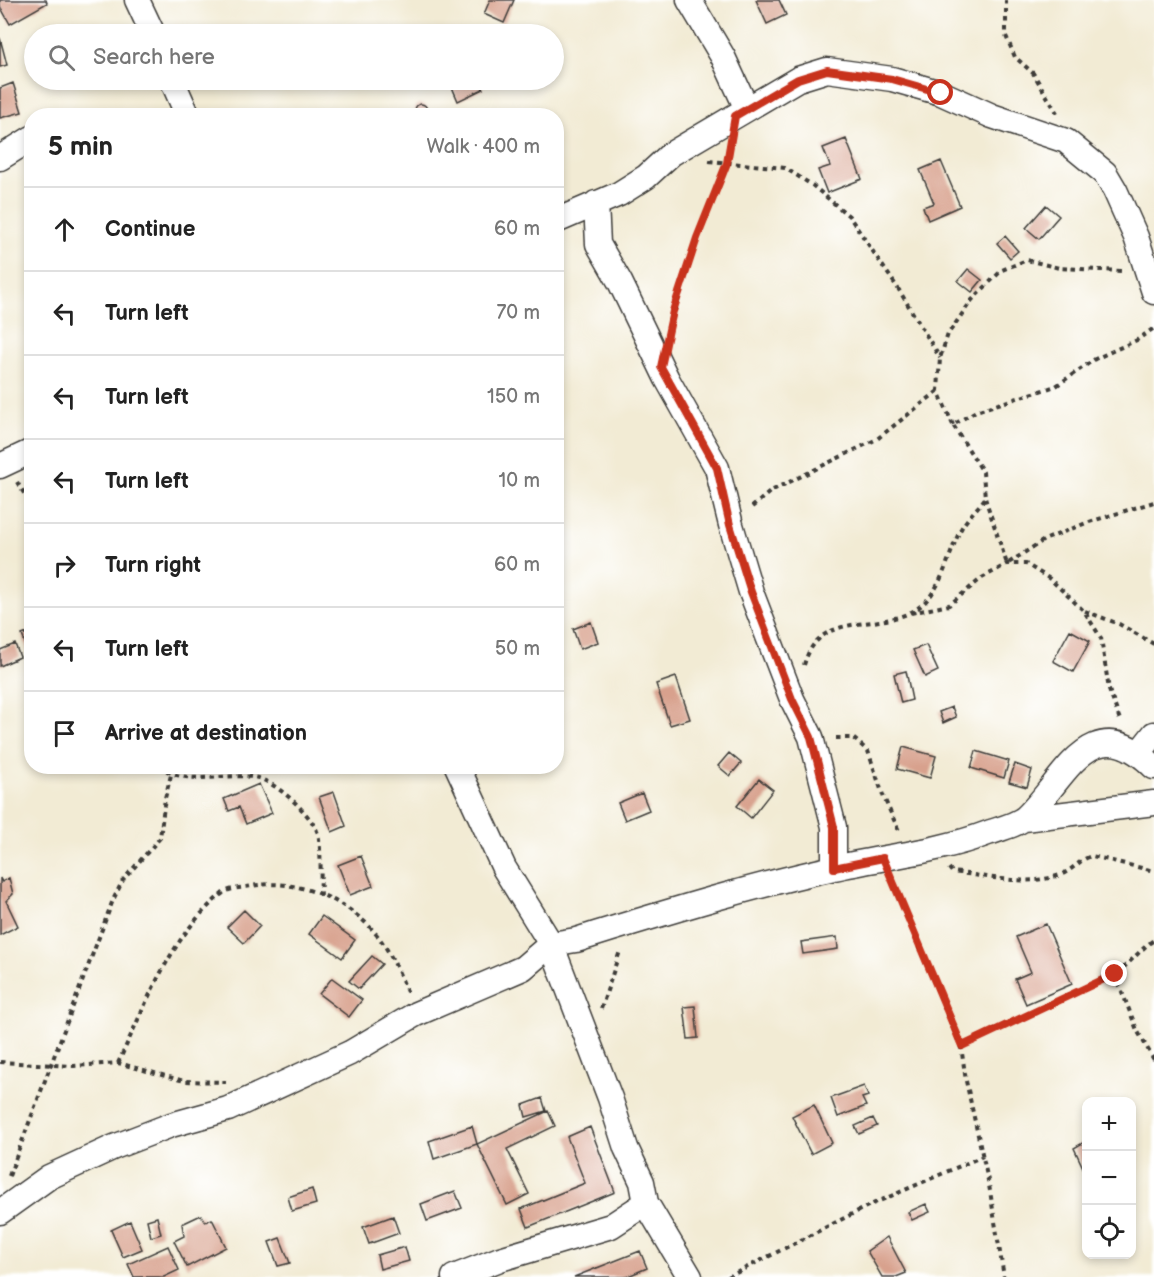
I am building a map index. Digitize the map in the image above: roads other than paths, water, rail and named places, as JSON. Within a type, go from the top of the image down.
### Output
[{"type":"street","points":[[137,0],[148,24]]},
{"type":"street","points":[[689,0],[723,57],[741,112]]},
{"type":"street","points":[[564,217],[646,177],[671,154],[798,79],[827,70],[892,79],[941,93],[992,116],[1066,141],[1105,173],[1136,237],[1151,282]]},
{"type":"street","points":[[176,90],[184,108]]},
{"type":"street","points":[[0,158],[24,143]]},
{"type":"street","points":[[596,203],[598,244],[620,282],[661,367],[717,468],[730,525],[751,592],[792,699],[811,737],[834,827],[834,868]]},
{"type":"street","points":[[0,466],[24,456]]},
{"type":"street","points":[[1024,819],[1062,771],[1083,753],[1096,746],[1110,743],[1144,750]]},
{"type":"street","points":[[462,774],[504,868],[551,944],[610,1098],[626,1148],[642,1182],[646,1203],[690,1277]]},
{"type":"street","points":[[0,1212],[49,1177],[161,1128],[228,1109],[350,1053],[416,1014],[523,968],[551,944],[576,940],[768,884],[985,834],[1024,819],[1154,803]]},
{"type":"street","points":[[454,1277],[500,1259],[611,1226],[646,1203]]}]
